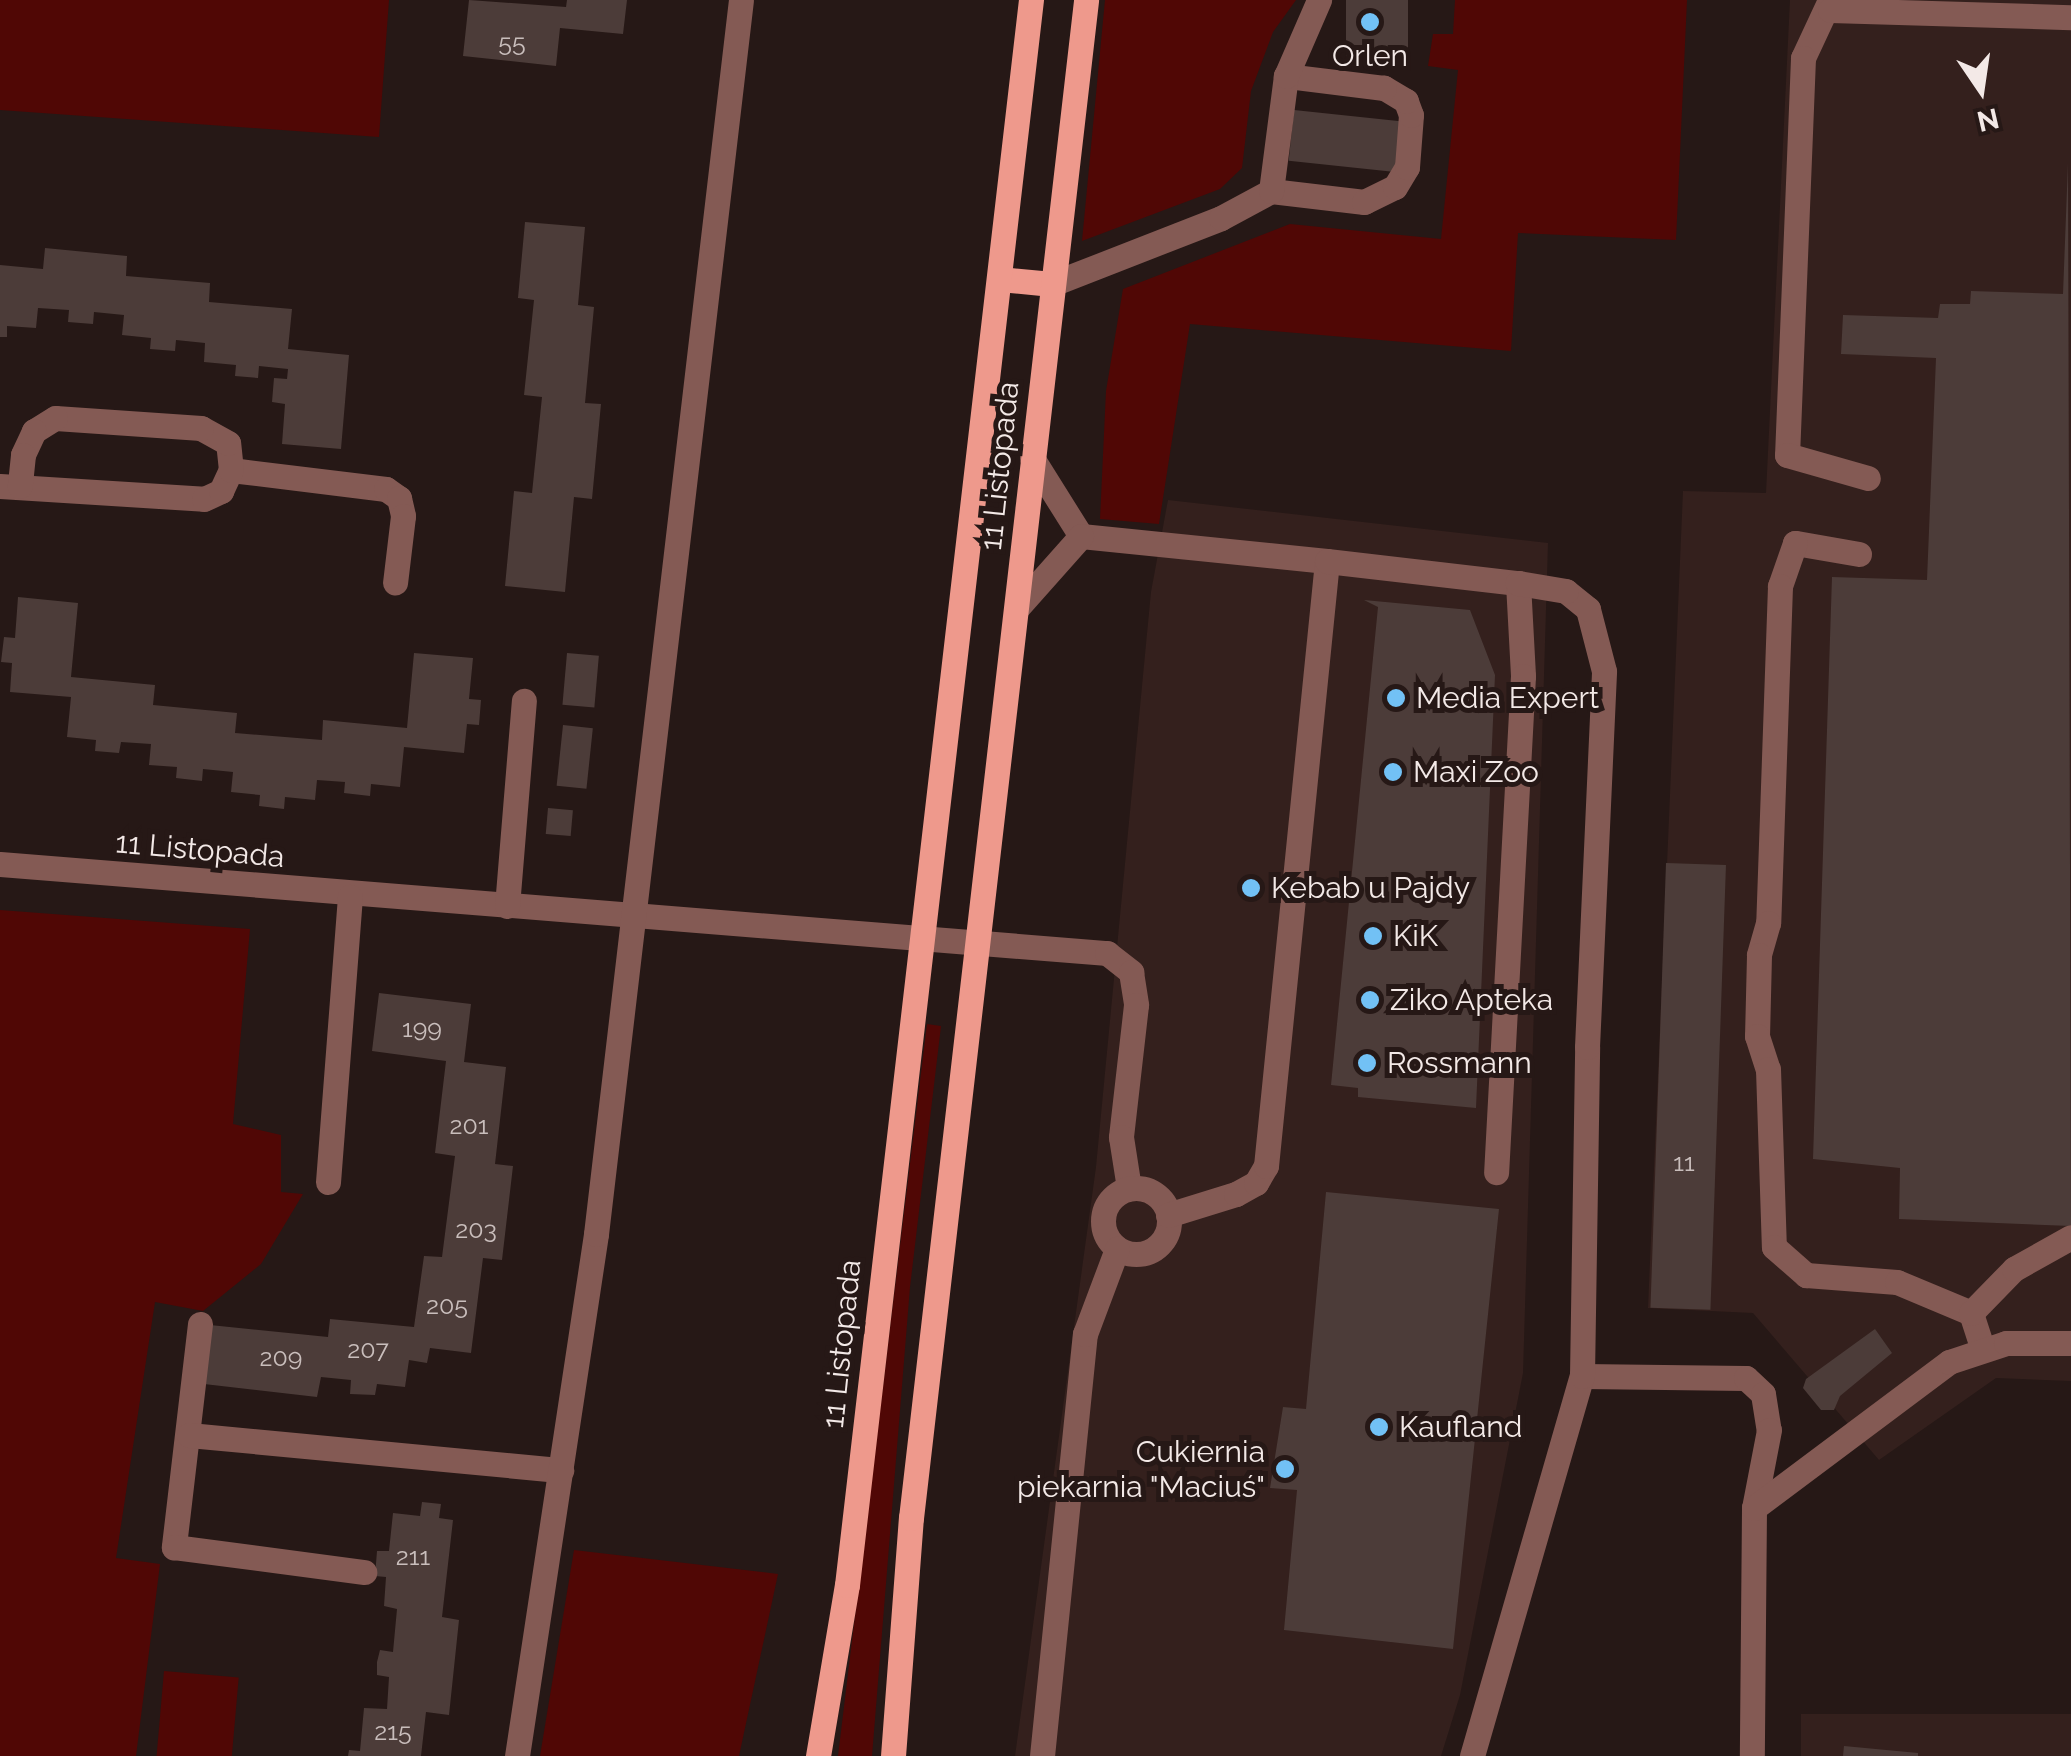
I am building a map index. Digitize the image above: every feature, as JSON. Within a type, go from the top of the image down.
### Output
[{"type":"main road","name":"11 Listopada","points":[[818,1756],[847,1586],[1031,0]]},
{"type":"main road","name":"11 Listopada","points":[[893,1756],[911,1518],[981,940],[1086,0]]},
{"type":"main road","points":[[1000,279],[1052,284]]},
{"type":"street","points":[[518,1756],[561,1470],[634,915],[741,0]]},
{"type":"street","points":[[1270,190],[1286,76],[1319,0]]},
{"type":"street","points":[[1868,478],[1787,455],[1803,58],[1830,5],[2071,17]]},
{"type":"street","points":[[1052,284],[1221,218],[1270,190],[1364,202],[1395,187],[1407,167],[1412,115],[1406,101],[1384,88],[1286,76]]},
{"type":"street","points":[[55,418],[201,428],[228,443],[230,470],[222,491],[204,500],[10,486],[34,431],[55,418]]},
{"type":"street","points":[[1032,458],[1081,536]]},
{"type":"street","points":[[230,470],[386,489],[399,498],[404,516],[396,583]]},
{"type":"street","points":[[1081,536],[1518,583],[1566,591],[1588,610],[1604,671],[1587,1047],[1582,1376],[1472,1756]]},
{"type":"street","points":[[1018,607],[1081,536]]},
{"type":"street","points":[[1859,554],[1795,544],[1780,586],[1768,924],[1758,956],[1757,1036],[1768,1069],[1774,1248],[1806,1275],[1897,1282],[1970,1313],[1982,1347]]},
{"type":"street","points":[[1168,1215],[1236,1194],[1256,1183],[1266,1166],[1327,561]]},
{"type":"street","points":[[1496,1172],[1523,676],[1518,583]]},
{"type":"street","points":[[507,906],[524,701]]},
{"type":"street","name":"11 Listopada","points":[[0,864],[350,897],[981,940]]},
{"type":"street","points":[[328,1182],[350,897]]},
{"type":"street","points":[[981,940],[1107,953],[1131,972],[1136,1005],[1122,1137],[1129,1188]]},
{"type":"street","points":[[1042,1756],[1085,1334],[1117,1248],[1103,1214],[1117,1193],[1129,1188],[1154,1193],[1168,1215],[1169,1227],[1154,1249],[1117,1248]]},
{"type":"street","points":[[1970,1313],[2014,1269],[2071,1237]]},
{"type":"street","points":[[200,1324],[174,1548],[364,1572]]},
{"type":"street","points":[[1754,1508],[1949,1362],[1982,1347],[2071,1343]]},
{"type":"street","points":[[1582,1376],[1746,1378],[1768,1409],[1754,1508],[1752,1756]]},
{"type":"street","points":[[188,1436],[561,1470]]},
{"type":"shaded area","points":[[0,0],[389,0],[379,137],[0,110]]},
{"type":"shaded area","points":[[1105,0],[1296,0],[1273,32],[1251,91],[1242,168],[1220,189],[1082,241]]},
{"type":"shaded area","points":[[1455,0],[1687,0],[1676,240],[1518,233],[1511,351],[1190,324],[1159,524],[1100,519],[1106,391],[1123,289],[1290,224],[1441,239],[1458,70],[1428,66],[1433,34],[1453,34]]},
{"type":"shaded area","points":[[1790,0],[2071,0],[2071,1381],[1996,1378],[1879,1460],[1753,1313],[1648,1308],[1683,491],[1766,493]]},
{"type":"shaded area","points":[[1168,500],[1548,543],[1523,1373],[1460,1695],[1441,1756],[1015,1756],[1096,1167],[1151,592]]},
{"type":"shaded area","points":[[0,910],[250,929],[233,1124],[281,1135],[281,1192],[303,1194],[261,1264],[203,1311],[155,1302],[116,1558],[160,1564],[136,1756],[0,1756]]},
{"type":"shaded area","points":[[927,1024],[941,1026],[910,1287],[872,1756],[838,1756]]},
{"type":"shaded area","points":[[574,1550],[778,1574],[739,1756],[540,1756]]},
{"type":"shaded area","points":[[164,1671],[239,1678],[232,1756],[157,1756]]},
{"type":"shaded area","points":[[1801,1714],[2071,1714],[2071,1756],[1801,1756]]},
{"type":"building","points":[[469,0],[566,7],[567,0],[627,0],[623,34],[560,28],[556,66],[463,56]]},
{"type":"building","points":[[1346,0],[1408,0],[1408,59],[1346,59]]},
{"type":"building","points":[[1294,110],[1400,121],[1395,172],[1289,161]]},
{"type":"building","points":[[2068,163],[2071,1226],[1899,1219],[1900,1168],[1813,1159],[1832,577],[1927,580],[1936,358],[1841,354],[1843,315],[1938,318],[1940,304],[1970,304],[1971,291],[2063,294]]},
{"type":"building","points":[[525,222],[585,227],[578,305],[594,307],[585,403],[601,404],[592,499],[574,497],[565,592],[505,586],[514,491],[532,493],[542,397],[524,395],[534,300],[518,298]]},
{"type":"building","points":[[45,248],[127,256],[126,276],[210,283],[209,302],[292,309],[288,349],[349,355],[341,449],[282,444],[285,404],[272,402],[274,378],[287,379],[288,369],[259,366],[258,378],[235,376],[236,365],[204,362],[205,343],[176,340],[175,351],[150,349],[151,338],[122,335],[124,315],[94,312],[93,324],[68,322],[69,310],[38,308],[36,328],[7,326],[7,337],[0,337],[0,265],[43,269]]},
{"type":"building","points":[[18,597],[78,603],[71,677],[155,685],[153,705],[237,713],[235,733],[322,740],[323,720],[407,728],[414,653],[473,658],[469,699],[481,700],[479,725],[467,724],[464,753],[404,747],[400,787],[371,784],[370,796],[344,793],[345,782],[317,780],[315,800],[285,797],[284,809],[259,806],[260,795],[231,792],[233,772],[203,769],[202,781],[176,778],[177,767],[149,765],[151,744],[121,742],[119,753],[95,751],[96,740],[67,737],[71,697],[10,692],[12,663],[1,662],[4,637],[15,638]]},
{"type":"building","points":[[1364,600],[1470,610],[1495,675],[1476,1108],[1358,1097],[1358,1088],[1331,1085],[1378,607]]},
{"type":"building","points":[[567,653],[599,656],[594,708],[562,705]]},
{"type":"building","points":[[563,725],[593,728],[586,789],[557,786]]},
{"type":"building","points":[[548,808],[573,810],[571,836],[546,834]]},
{"type":"building","points":[[1666,863],[1726,865],[1710,1310],[1650,1308]]},
{"type":"building","points":[[379,993],[471,1004],[464,1062],[506,1067],[495,1164],[513,1166],[502,1260],[483,1258],[471,1353],[430,1348],[427,1363],[409,1360],[405,1387],[377,1384],[375,1395],[350,1394],[351,1380],[321,1377],[317,1397],[204,1384],[210,1325],[328,1337],[330,1319],[414,1327],[424,1256],[442,1257],[455,1156],[435,1153],[446,1061],[372,1051]]},
{"type":"building","name":"Kaufland","points":[[1326,1192],[1499,1209],[1453,1649],[1284,1630],[1297,1490],[1270,1488],[1283,1407],[1306,1409]]},
{"type":"building","points":[[1875,1329],[1892,1353],[1840,1396],[1834,1410],[1821,1410],[1803,1388],[1806,1379]]},
{"type":"building","points":[[422,1502],[441,1504],[439,1518],[453,1520],[442,1617],[459,1620],[449,1715],[426,1712],[421,1756],[348,1756],[349,1750],[360,1751],[364,1708],[387,1709],[389,1677],[377,1675],[377,1662],[380,1650],[393,1652],[397,1609],[384,1606],[386,1577],[375,1576],[377,1551],[389,1551],[393,1513],[420,1516]]},
{"type":"building","points":[[1844,1746],[1918,1753],[1918,1756],[1843,1756]]},
{"type":"place","name":"Orlen","points":[[1370,22]]},
{"type":"place","name":"Media Expert","points":[[1396,698]]},
{"type":"place","name":"Maxi Zoo","points":[[1393,772]]},
{"type":"place","name":"Kebab u Pajdy","points":[[1251,888]]},
{"type":"place","name":"KiK","points":[[1373,936]]},
{"type":"place","name":"Ziko Apteka","points":[[1370,1000]]},
{"type":"place","name":"Rossmann","points":[[1367,1063]]},
{"type":"place","name":"Kaufland","points":[[1379,1427]]},
{"type":"place","name":"Cukiernia piekarnia \"Maciuś\"","points":[[1285,1469]]}]
